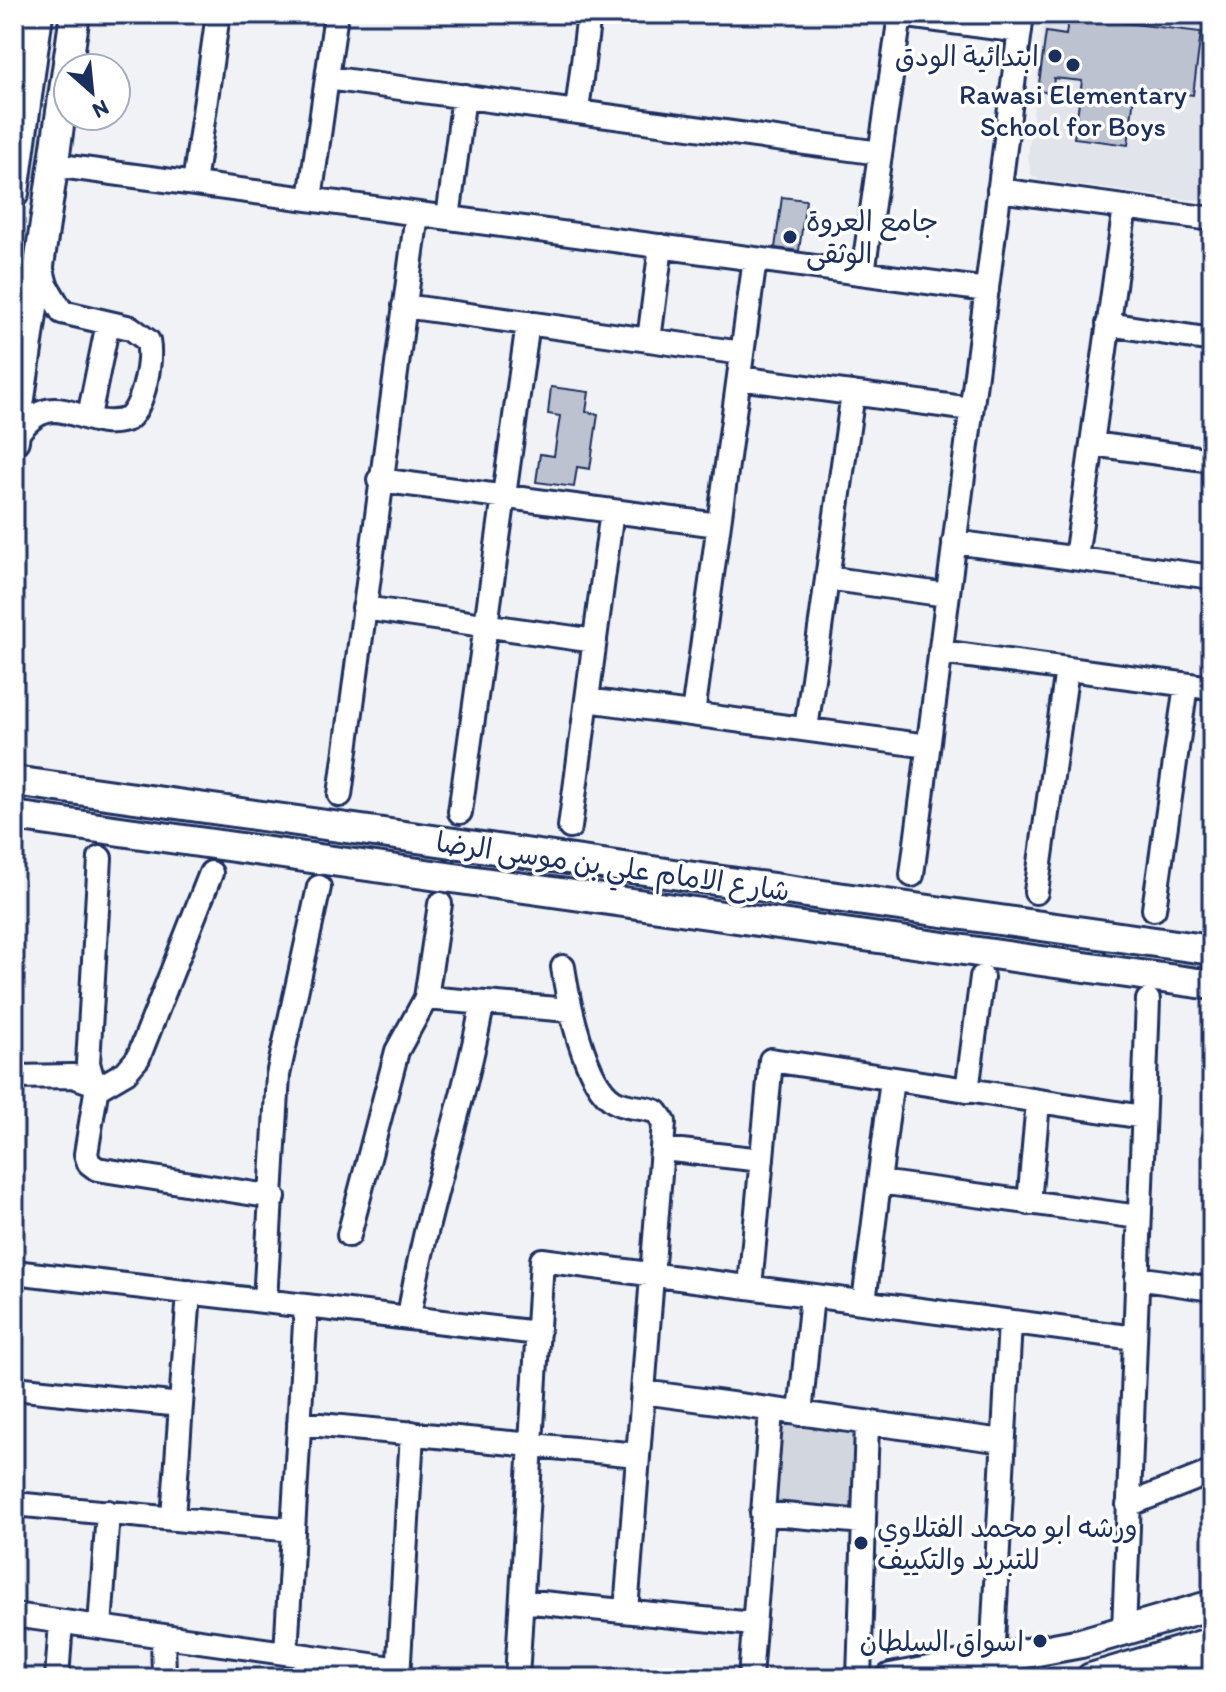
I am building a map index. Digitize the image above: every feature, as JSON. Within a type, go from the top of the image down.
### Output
[{"type":"main road","points":[[14,193],[38,14]]},
{"type":"main road","points":[[34,50],[52,45],[69,52],[75,14]]},
{"type":"main road","points":[[14,439],[58,132]]},
{"type":"main road","name":"شارع الامام علي بن موسى الرضا","points":[[14,781],[1212,950]]},
{"type":"main road","points":[[54,822],[59,788]]},
{"type":"main road","name":"شارع الامام علي بن موسى الرضا","points":[[14,816],[1212,985]]},
{"type":"main road","points":[[891,1678],[1124,1631],[1210,1607]]},
{"type":"main road","points":[[1091,1678],[1203,1645]]},
{"type":"street","points":[[194,184],[218,14]]},
{"type":"street","points":[[310,199],[336,14]]},
{"type":"street","points":[[577,111],[589,14]]},
{"type":"street","points":[[893,14],[1021,22],[912,875]]},
{"type":"street","points":[[863,273],[900,15]]},
{"type":"street","points":[[327,78],[880,153]]},
{"type":"street","points":[[448,218],[464,96]]},
{"type":"street","points":[[53,165],[987,290]]},
{"type":"street","points":[[999,190],[1212,219]]},
{"type":"street","points":[[1076,558],[1125,207]]},
{"type":"street","points":[[340,795],[379,480],[417,214]]},
{"type":"street","points":[[649,340],[661,246]]},
{"type":"street","points":[[693,714],[755,259]]},
{"type":"street","points":[[14,439],[30,419],[51,409],[123,421],[136,412],[140,399],[148,341],[131,328],[62,312],[46,285],[40,260]]},
{"type":"street","points":[[404,306],[742,353]]},
{"type":"street","points":[[89,416],[108,323]]},
{"type":"street","points":[[460,812],[528,323]]},
{"type":"street","points":[[1108,324],[1212,340]]},
{"type":"street","points":[[739,378],[971,409]]},
{"type":"street","points":[[806,729],[853,393]]},
{"type":"street","points":[[1092,444],[1212,460]]},
{"type":"street","points":[[379,480],[718,525]]},
{"type":"street","points":[[570,827],[612,511]]},
{"type":"street","points":[[954,542],[1212,577]]},
{"type":"street","points":[[827,578],[947,595]]},
{"type":"street","points":[[364,608],[595,641]]},
{"type":"street","points":[[940,652],[1212,688]]},
{"type":"street","points":[[1036,892],[1067,669]]},
{"type":"street","points":[[1154,909],[1186,685]]},
{"type":"street","points":[[587,700],[928,746]]},
{"type":"street","points":[[100,858],[88,1063],[96,1087],[86,1154],[92,1167],[274,1197]]},
{"type":"street","points":[[14,1077],[73,1076],[96,1087],[119,1078],[138,1058],[211,873]]},
{"type":"street","points":[[265,1301],[274,1197],[278,1075],[319,887]]},
{"type":"street","points":[[349,1235],[397,1051],[426,998],[440,904]]},
{"type":"street","points":[[563,967],[569,1010],[579,1041],[607,1096],[620,1104],[653,1109],[663,1118],[654,1275],[626,1611]]},
{"type":"street","points":[[967,1091],[982,977]]},
{"type":"street","points":[[426,998],[569,1010]]},
{"type":"street","points":[[1124,1631],[1148,1000]]},
{"type":"street","points":[[409,1318],[427,1221],[466,1082],[482,1005]]},
{"type":"street","points":[[750,1287],[771,1060],[1143,1117]]},
{"type":"street","points":[[864,1302],[892,1079]]},
{"type":"street","points":[[1029,1203],[1038,1102]]},
{"type":"street","points":[[663,1149],[762,1160]]},
{"type":"street","points":[[879,1182],[1139,1217]]},
{"type":"street","points":[[517,1678],[542,1260],[1135,1338]]},
{"type":"street","points":[[14,1272],[538,1333]]},
{"type":"street","points":[[1137,1278],[1212,1289]]},
{"type":"street","points":[[173,1518],[189,1292]]},
{"type":"street","points":[[800,1414],[812,1296]]},
{"type":"street","points":[[286,1653],[306,1306]]},
{"type":"street","points":[[992,1660],[1010,1322]]},
{"type":"street","points":[[14,1388],[181,1405]]},
{"type":"street","points":[[643,1392],[1003,1441]]},
{"type":"street","points":[[750,1678],[771,1411]]},
{"type":"street","points":[[299,1423],[530,1442],[638,1455]]},
{"type":"street","points":[[859,1678],[867,1423]]},
{"type":"street","points":[[14,1615],[286,1653],[398,1673],[412,1433]]},
{"type":"street","points":[[1128,1505],[1212,1472]]},
{"type":"street","points":[[14,1504],[293,1530]]},
{"type":"street","points":[[100,1627],[108,1512]]},
{"type":"street","points":[[762,1513],[864,1522]]},
{"type":"street","points":[[522,1601],[753,1624]]},
{"type":"street","points":[[57,1678],[61,1622]]},
{"type":"street","points":[[163,1636],[164,1678]]},
{"type":"street","points":[[1200,1678],[1203,1645]]},
{"type":"shaded area","points":[[1045,14],[1212,14],[1212,198],[1191,200],[1039,180],[1031,175],[1028,156]]},
{"type":"shaded area","points":[[777,1419],[860,1429],[851,1512],[770,1504]]},
{"type":"building","points":[[1069,14],[1109,14],[1108,21],[1201,32],[1193,95],[1135,88],[1128,145],[1074,138],[1082,81],[1054,78],[1052,93],[1038,91],[1046,32],[1066,35]]},
{"type":"building","points":[[782,197],[806,200],[799,251],[775,248]]},
{"type":"building","points":[[551,387],[589,392],[586,412],[598,414],[590,469],[577,467],[574,487],[536,482],[540,454],[554,456],[560,416],[548,414]]},
{"type":"place","name":"ابتدائية الودق","points":[[1055,56]]},
{"type":"place","name":"Rawasi Elementary School for Boys","points":[[1073,65]]},
{"type":"place","name":"جامع العروة الوثقى","points":[[790,237]]},
{"type":"place","name":"ورشه ابو محمد الفتلاوي للتبريد والتكييف","points":[[861,1543]]},
{"type":"place","name":"اسواق السلطان","points":[[1040,1641]]}]
